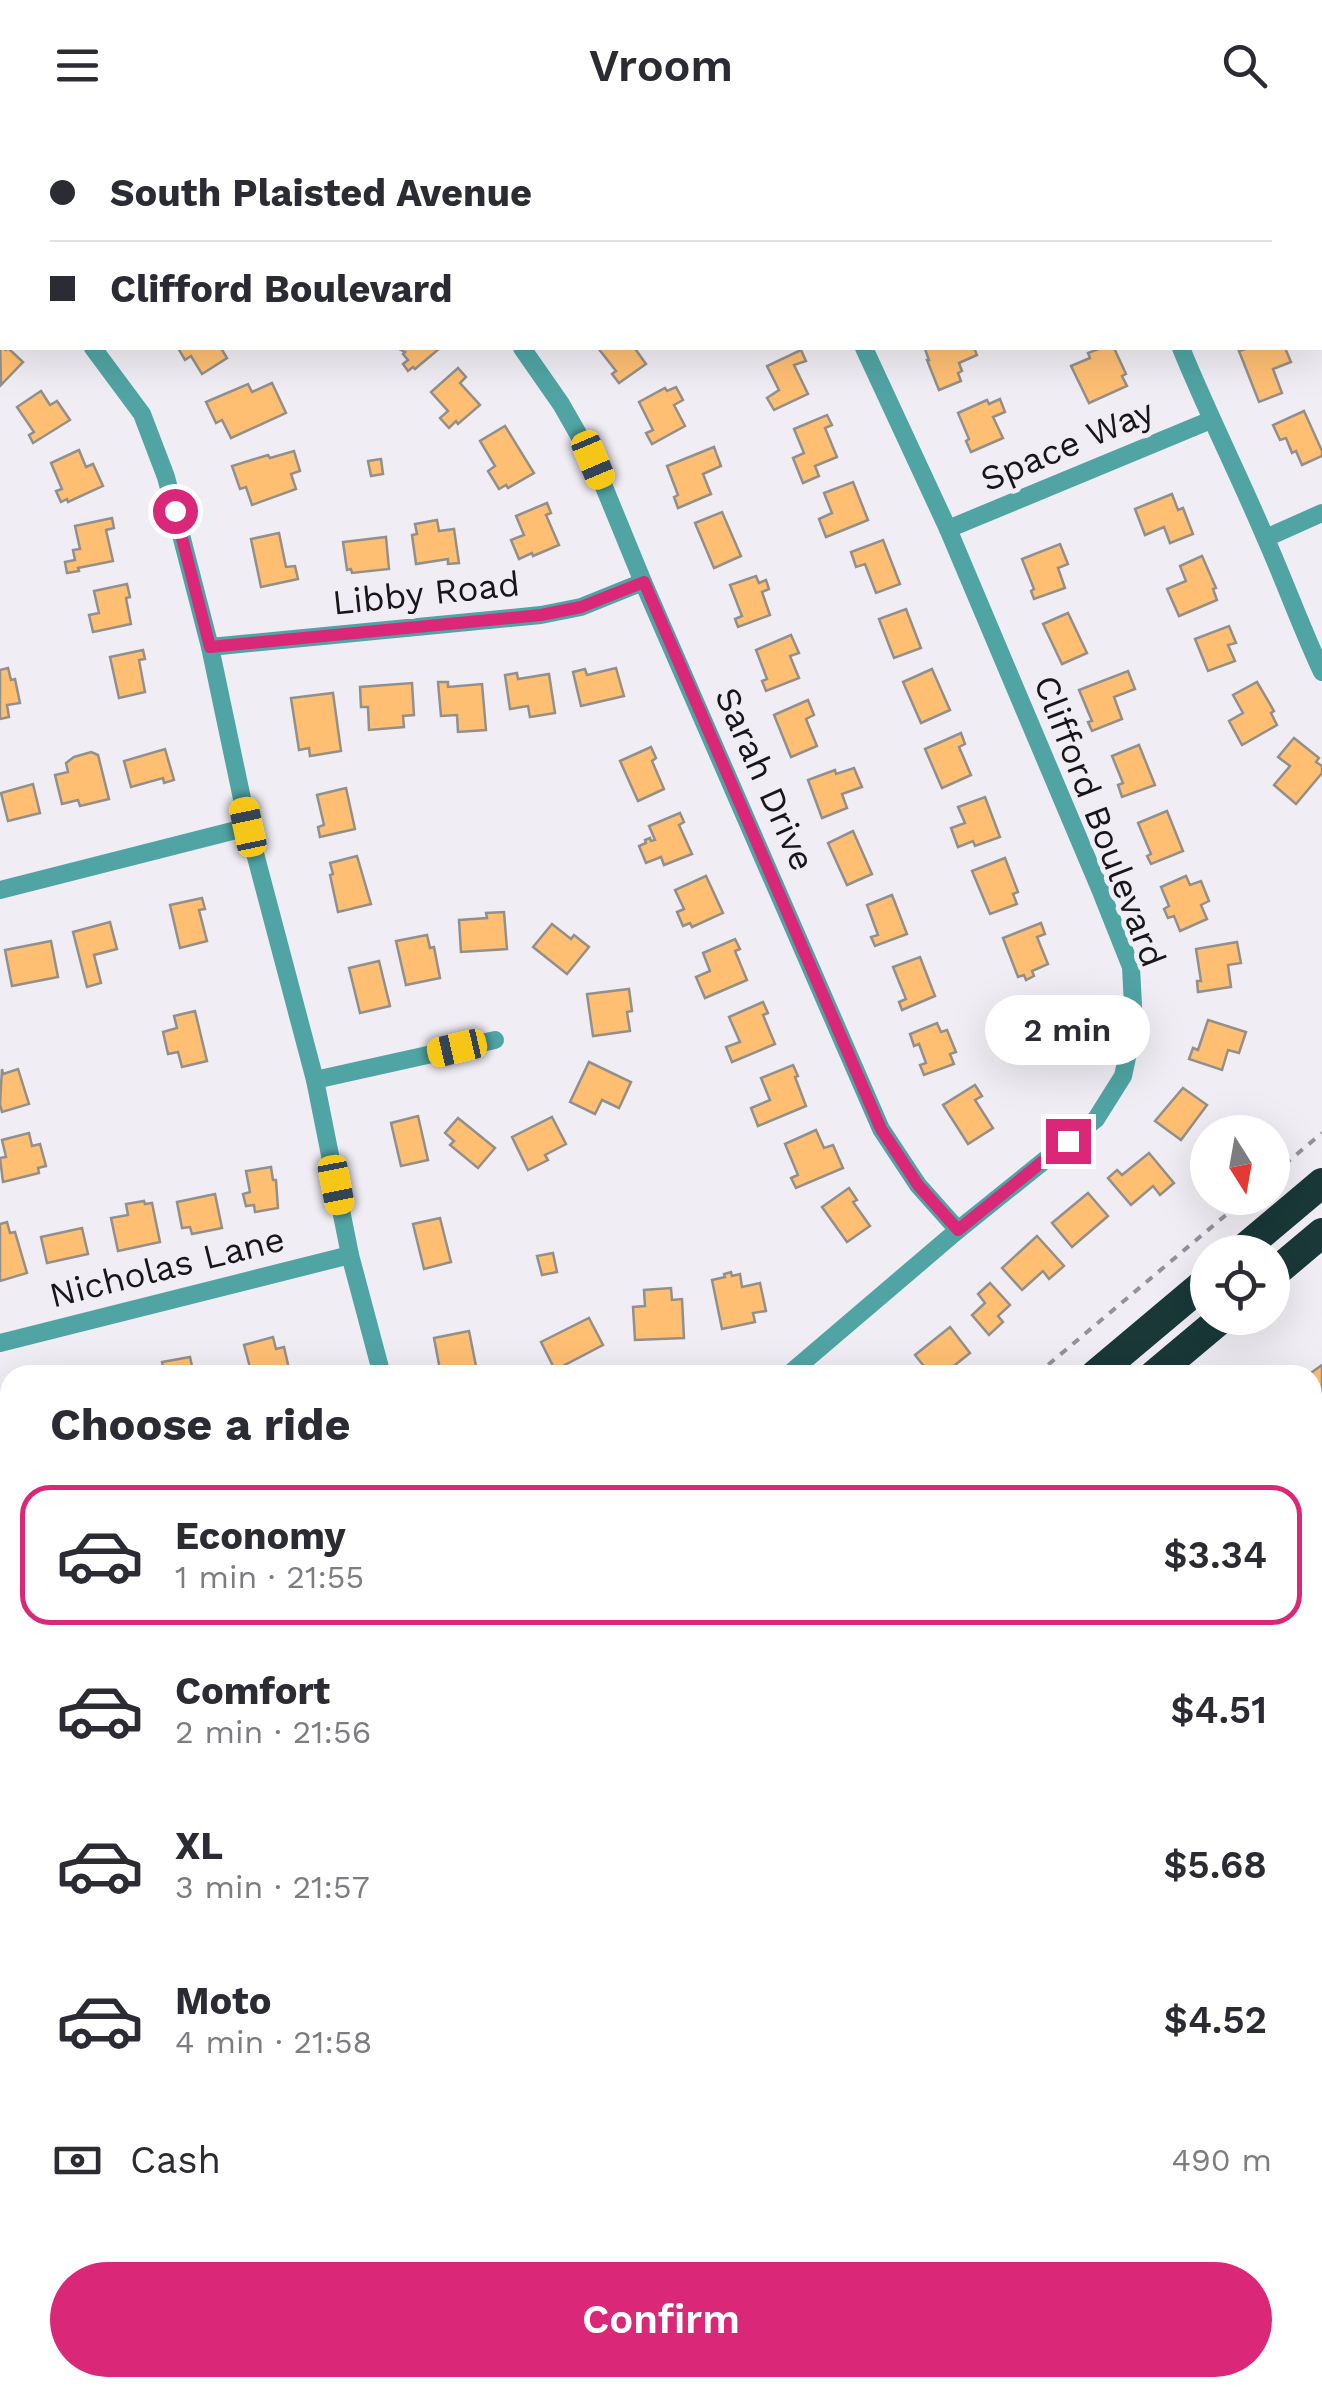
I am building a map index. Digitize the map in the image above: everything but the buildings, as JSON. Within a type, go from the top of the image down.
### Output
[{"type":"highway","points":[[1260,1235],[1322,1183]]},
{"type":"highway","points":[[1290,1260],[1322,1233]]},
{"type":"highway","points":[[1108,1365],[1190,1295]]},
{"type":"highway","points":[[1166,1365],[1202,1335]]},
{"type":"street","points":[[94,350],[142,414],[166,476],[210,647],[248,827],[315,1080],[350,1255],[379,1365]]},
{"type":"street","name":"Sarah Drive","points":[[523,350],[593,460],[881,1129],[918,1185],[958,1230]]},
{"type":"street","name":"Clifford Boulevard","points":[[800,1365],[1096,1118],[1123,1076],[1134,1026],[1131,967],[948,529],[865,350]]},
{"type":"street","points":[[1182,350],[1322,672]]},
{"type":"street","name":"Space Way","points":[[948,529],[1211,420]]},
{"type":"street","points":[[1266,538],[1322,513]]},
{"type":"street","name":"Libby Road","points":[[210,647],[541,615],[581,607],[644,582]]},
{"type":"street","points":[[0,890],[248,827]]},
{"type":"street","points":[[315,1080],[495,1040]]},
{"type":"street","name":"Nicholas Lane","points":[[0,1342],[350,1255]]},
{"type":"path","points":[[1290,1160],[1322,1133]]},
{"type":"path","points":[[1048,1365],[1226,1215]]},
{"type":"route","points":[[175,511],[210,647],[541,615],[581,607],[644,582],[881,1129],[918,1185],[958,1230],[1068,1141]]}]
